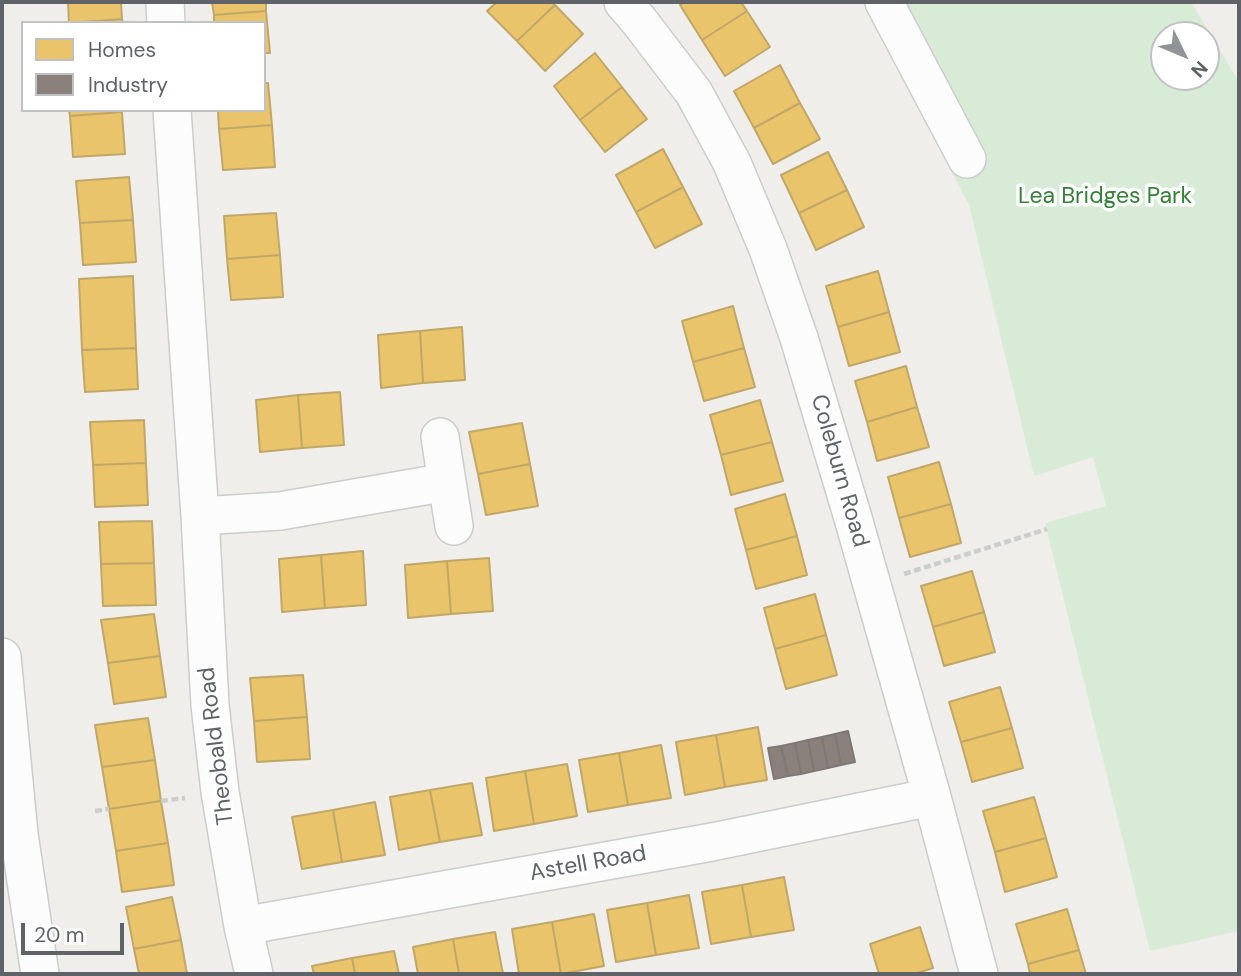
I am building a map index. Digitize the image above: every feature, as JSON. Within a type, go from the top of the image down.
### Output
[{"type":"street","points":[[165,2],[166,21]]},
{"type":"street","name":"Coleburn Road","points":[[623,2],[694,93],[732,163],[768,248],[799,338],[872,584],[979,974]]},
{"type":"street","points":[[884,2],[967,159]]},
{"type":"street","name":"Theobald Road","points":[[172,112],[200,516],[209,705],[220,792],[254,974]]},
{"type":"street","points":[[440,438],[454,526]]},
{"type":"street","points":[[200,516],[280,511],[447,482]]},
{"type":"street","points":[[2,656],[19,834],[40,974]]},
{"type":"street","name":"Astell Road","points":[[243,926],[712,842],[932,797]]},
{"type":"path","points":[[872,584],[1047,529]]},
{"type":"path","points":[[94,811],[109,809]]},
{"type":"green space","name":"Lea Bridges Park","points":[[887,2],[1191,2],[1202,21],[1150,21],[1150,91],[1220,91],[1220,50],[1239,82],[1239,931],[1150,951],[1045,523],[1106,506],[1093,457],[1034,476],[969,205],[946,161],[966,152]]},
{"type":"building: Homes","points":[[68,2],[121,2],[122,19],[69,21]]},
{"type":"building: Homes","points":[[212,2],[266,2],[266,11],[214,15]]},
{"type":"building: Homes","points":[[497,2],[552,2],[555,5],[517,41],[487,11]]},
{"type":"building: Homes","points":[[685,2],[741,2],[747,11],[702,40],[680,5]]},
{"type":"building: Homes","points":[[555,5],[583,34],[545,71],[517,41]]},
{"type":"building: Homes","points":[[266,11],[270,53],[266,53],[266,21],[214,21],[214,15]]},
{"type":"building: Homes","points":[[747,11],[770,47],[725,76],[702,40]]},
{"type":"building: Homes","points":[[595,53],[622,87],[580,120],[554,86]]},
{"type":"building: Homes","points":[[780,65],[800,103],[754,128],[734,91]]},
{"type":"building: Homes","points":[[268,83],[272,125],[219,129],[218,112],[266,112]]},
{"type":"building: Homes","points":[[622,87],[647,119],[605,152],[580,120]]},
{"type":"building: Homes","points":[[800,103],[820,139],[773,164],[754,128]]},
{"type":"building: Homes","points":[[69,112],[122,112],[70,116]]},
{"type":"building: Homes","points":[[122,112],[125,154],[73,157],[70,116]]},
{"type":"building: Homes","points":[[272,125],[275,167],[223,170],[219,129]]},
{"type":"building: Homes","points":[[663,149],[683,187],[636,212],[616,175]]},
{"type":"building: Homes","points":[[828,152],[847,190],[799,213],[781,175]]},
{"type":"building: Homes","points":[[129,177],[133,220],[80,223],[76,181]]},
{"type":"building: Homes","points":[[683,187],[702,224],[655,248],[636,212]]},
{"type":"building: Homes","points":[[847,190],[864,227],[816,250],[799,213]]},
{"type":"building: Homes","points":[[276,213],[280,255],[227,259],[224,216]]},
{"type":"building: Homes","points":[[133,220],[136,262],[83,265],[80,223]]},
{"type":"building: Homes","points":[[280,255],[283,297],[231,300],[227,259]]},
{"type":"building: Homes","points":[[878,271],[889,312],[838,327],[826,286]]},
{"type":"building: Homes","points":[[133,276],[136,348],[82,350],[79,279]]},
{"type":"building: Homes","points":[[733,306],[744,348],[693,362],[682,321]]},
{"type":"building: Homes","points":[[889,312],[900,352],[849,366],[838,327]]},
{"type":"building: Homes","points":[[462,327],[465,380],[423,383],[420,331]]},
{"type":"building: Homes","points":[[420,331],[423,383],[381,388],[378,335]]},
{"type":"building: Homes","points":[[136,348],[138,389],[85,392],[82,350]]},
{"type":"building: Homes","points":[[744,348],[755,387],[704,401],[693,362]]},
{"type":"building: Homes","points":[[906,366],[917,407],[867,422],[855,381]]},
{"type":"building: Homes","points":[[340,392],[344,445],[302,448],[298,395]]},
{"type":"building: Homes","points":[[298,395],[302,448],[260,452],[256,400]]},
{"type":"building: Homes","points":[[760,400],[772,442],[721,455],[710,415]]},
{"type":"building: Homes","points":[[917,407],[929,447],[877,461],[867,422]]},
{"type":"building: Homes","points":[[144,420],[146,463],[93,465],[90,422]]},
{"type":"building: Homes","points":[[522,423],[530,464],[478,474],[469,432]]},
{"type":"building: Homes","points":[[772,442],[783,481],[731,495],[721,455]]},
{"type":"building: Homes","points":[[939,462],[951,504],[899,518],[888,477]]},
{"type":"building: Homes","points":[[146,463],[148,505],[95,507],[93,465]]},
{"type":"building: Homes","points":[[530,464],[538,506],[486,515],[478,474]]},
{"type":"building: Homes","points":[[785,494],[797,536],[746,550],[735,509]]},
{"type":"building: Homes","points":[[951,504],[961,543],[910,557],[899,518]]},
{"type":"building: Homes","points":[[152,521],[154,563],[101,564],[99,522]]},
{"type":"building: Homes","points":[[797,536],[807,575],[756,589],[746,550]]},
{"type":"building: Homes","points":[[363,551],[366,605],[325,608],[321,555]]},
{"type":"building: Homes","points":[[321,555],[325,608],[282,612],[279,559]]},
{"type":"building: Homes","points":[[489,558],[493,611],[451,614],[447,561]]},
{"type":"building: Homes","points":[[447,561],[451,614],[408,618],[405,565]]},
{"type":"building: Homes","points":[[154,563],[156,605],[103,606],[101,564]]},
{"type":"building: Homes","points":[[972,571],[984,612],[933,627],[921,586]]},
{"type":"building: Homes","points":[[815,594],[826,635],[775,649],[764,608]]},
{"type":"building: Homes","points":[[984,612],[995,652],[944,666],[933,627]]},
{"type":"building: Homes","points":[[154,614],[160,656],[108,663],[101,620]]},
{"type":"building: Homes","points":[[826,635],[837,675],[786,689],[775,649]]},
{"type":"building: Homes","points":[[160,656],[166,697],[114,704],[108,663]]},
{"type":"building: Homes","points":[[303,675],[307,717],[254,721],[250,678]]},
{"type":"building: Homes","points":[[1000,687],[1012,728],[961,742],[949,702]]},
{"type":"building: Homes","points":[[307,717],[310,759],[257,762],[254,721]]},
{"type":"building: Homes","points":[[148,718],[155,760],[102,767],[95,725]]},
{"type":"building: Homes","points":[[758,727],[767,780],[725,787],[716,735]]},
{"type":"building: Homes","points":[[1012,728],[1023,768],[972,782],[961,742]]},
{"type":"building: Homes","points":[[716,735],[725,787],[685,795],[676,742]]},
{"type":"building: Homes","points":[[661,745],[671,798],[628,805],[619,753]]},
{"type":"building: Homes","points":[[619,753],[628,805],[588,812],[579,760]]},
{"type":"building: Homes","points":[[155,760],[161,801],[109,809],[102,767]]},
{"type":"building: Homes","points":[[567,764],[577,816],[534,824],[525,771]]},
{"type":"building: Homes","points":[[525,771],[534,824],[494,831],[486,778]]},
{"type":"building: Homes","points":[[472,783],[482,835],[440,842],[430,790]]},
{"type":"building: Homes","points":[[430,790],[440,842],[399,850],[390,797]]},
{"type":"building: Homes","points":[[1034,797],[1046,838],[995,852],[983,811]]},
{"type":"building: Homes","points":[[161,801],[168,843],[116,851],[109,809]]},
{"type":"building: Homes","points":[[375,802],[385,855],[342,862],[333,810]]},
{"type":"building: Homes","points":[[333,810],[342,862],[302,869],[292,817]]},
{"type":"building: Homes","points":[[1046,838],[1057,877],[1005,892],[995,852]]},
{"type":"building: Homes","points":[[168,843],[174,885],[122,892],[116,851]]},
{"type":"building: Homes","points":[[784,877],[794,930],[751,937],[742,885]]},
{"type":"building: Homes","points":[[742,885],[751,937],[711,944],[702,892]]},
{"type":"building: Homes","points":[[689,895],[699,948],[656,955],[647,903]]},
{"type":"building: Homes","points":[[172,897],[181,940],[134,949],[126,907]]},
{"type":"building: Homes","points":[[647,903],[656,955],[616,962],[607,910]]},
{"type":"building: Homes","points":[[1067,909],[1079,950],[1028,964],[1016,924]]},
{"type":"building: Homes","points":[[594,914],[604,966],[561,974],[552,922]]},
{"type":"building: Homes","points":[[552,922],[561,974],[519,974],[512,929]]},
{"type":"building: Homes","points":[[920,927],[933,968],[914,974],[879,974],[870,944]]},
{"type":"building: Homes","points":[[495,932],[503,974],[459,974],[453,939]]},
{"type":"building: Homes","points":[[453,939],[459,974],[418,974],[413,947]]},
{"type":"building: Homes","points":[[181,940],[187,974],[139,974],[134,949]]},
{"type":"building: Homes","points":[[1079,950],[1086,974],[1030,974],[1028,964]]},
{"type":"building: Homes","points":[[394,951],[399,974],[355,974],[352,958]]},
{"type":"building: Homes","points":[[352,958],[355,974],[314,974],[312,966]]},
{"type":"building: Industry","points":[[848,731],[855,762],[841,765],[835,734]]},
{"type":"building: Industry","points":[[835,734],[841,765],[828,768],[822,737]]},
{"type":"building: Industry","points":[[822,737],[828,768],[814,771],[808,740]]},
{"type":"building: Industry","points":[[808,740],[814,771],[801,774],[795,743]]},
{"type":"building: Industry","points":[[795,743],[801,774],[788,776],[781,746]]},
{"type":"building: Industry","points":[[781,746],[788,776],[774,779],[768,748]]}]
